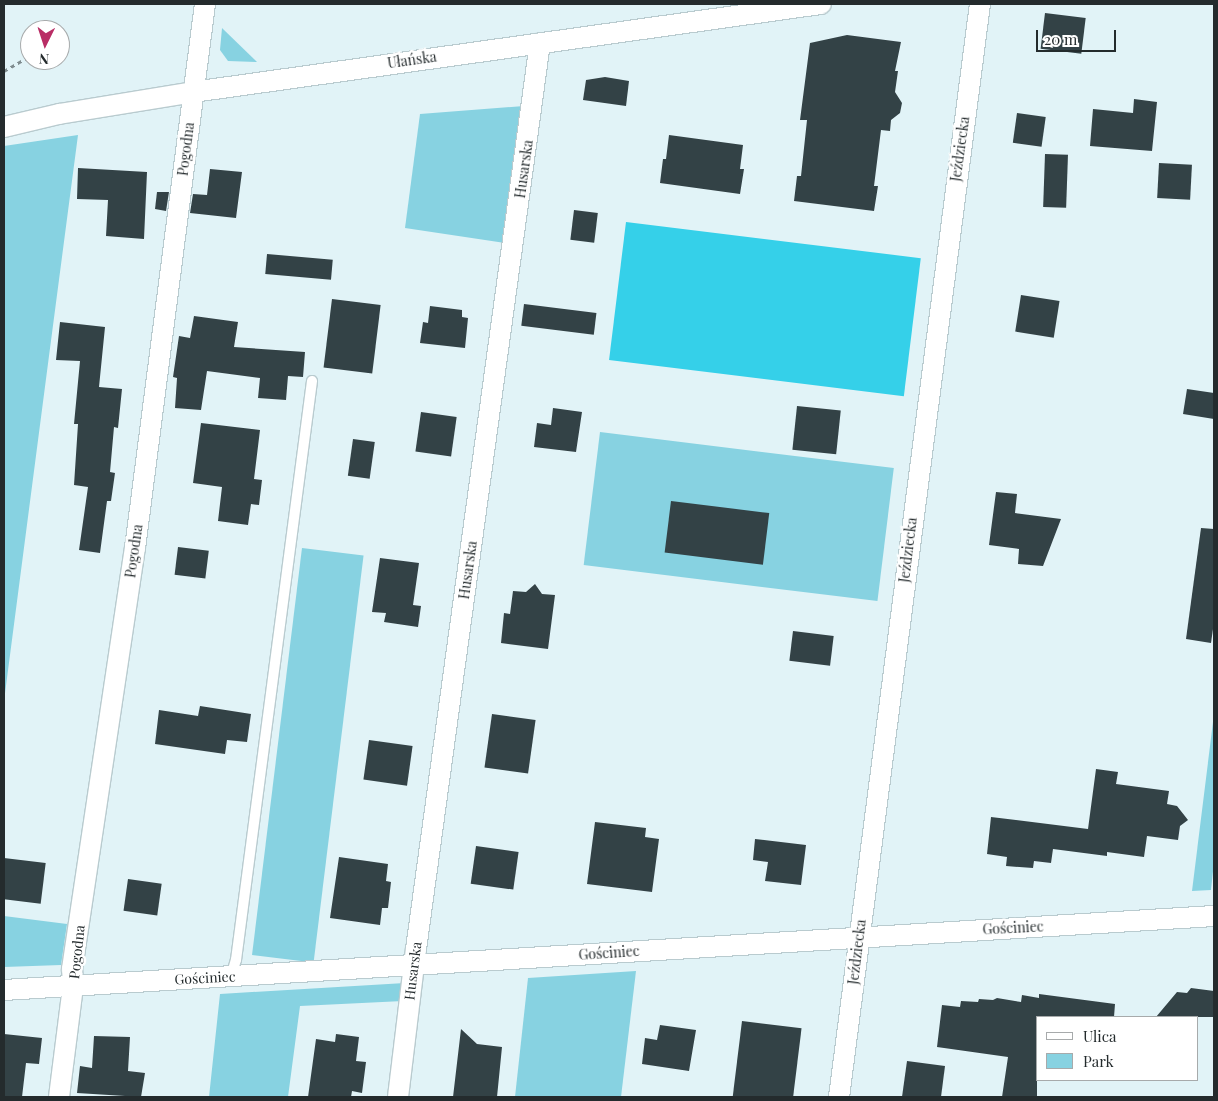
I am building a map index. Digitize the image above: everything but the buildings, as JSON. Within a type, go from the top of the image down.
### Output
[{"type":"street","name":"Pogodna","points":[[59,1097],[73,986],[72,969],[135,548],[205,4]]},
{"type":"street","name":"Ułańska","points":[[4,127],[59,114],[193,92],[821,4]]},
{"type":"street","name":"Jeździecka","points":[[839,1097],[858,937],[980,4]]},
{"type":"street","name":"Husarska","points":[[398,1097],[414,966],[540,43]]},
{"type":"street","name":"Gościniec","points":[[4,990],[1214,916]]},
{"type":"lane","points":[[231,977],[236,960],[312,381]]},
{"type":"path","points":[[4,71],[20,62]]},
{"type":"green space","points":[[222,28],[257,62],[228,61],[220,50]]},
{"type":"green space","points":[[524,106],[505,243],[405,228],[420,114]]},
{"type":"green space","points":[[78,135],[49,356],[4,701],[4,146]]},
{"type":"green space","points":[[600,432],[894,468],[877,601],[584,565]]},
{"type":"green space","points":[[302,548],[364,556],[314,962],[252,955]]},
{"type":"green space","points":[[1214,714],[1214,862],[1211,890],[1192,891]]},
{"type":"green space","points":[[4,916],[67,924],[61,965],[4,967]]},
{"type":"green space","points":[[636,971],[621,1097],[515,1097],[528,978]]},
{"type":"green space","points":[[405,983],[403,1001],[300,1006],[288,1097],[209,1097],[220,994]]},
{"type":"shaded area","points":[[626,222],[921,258],[904,396],[609,360]]}]
